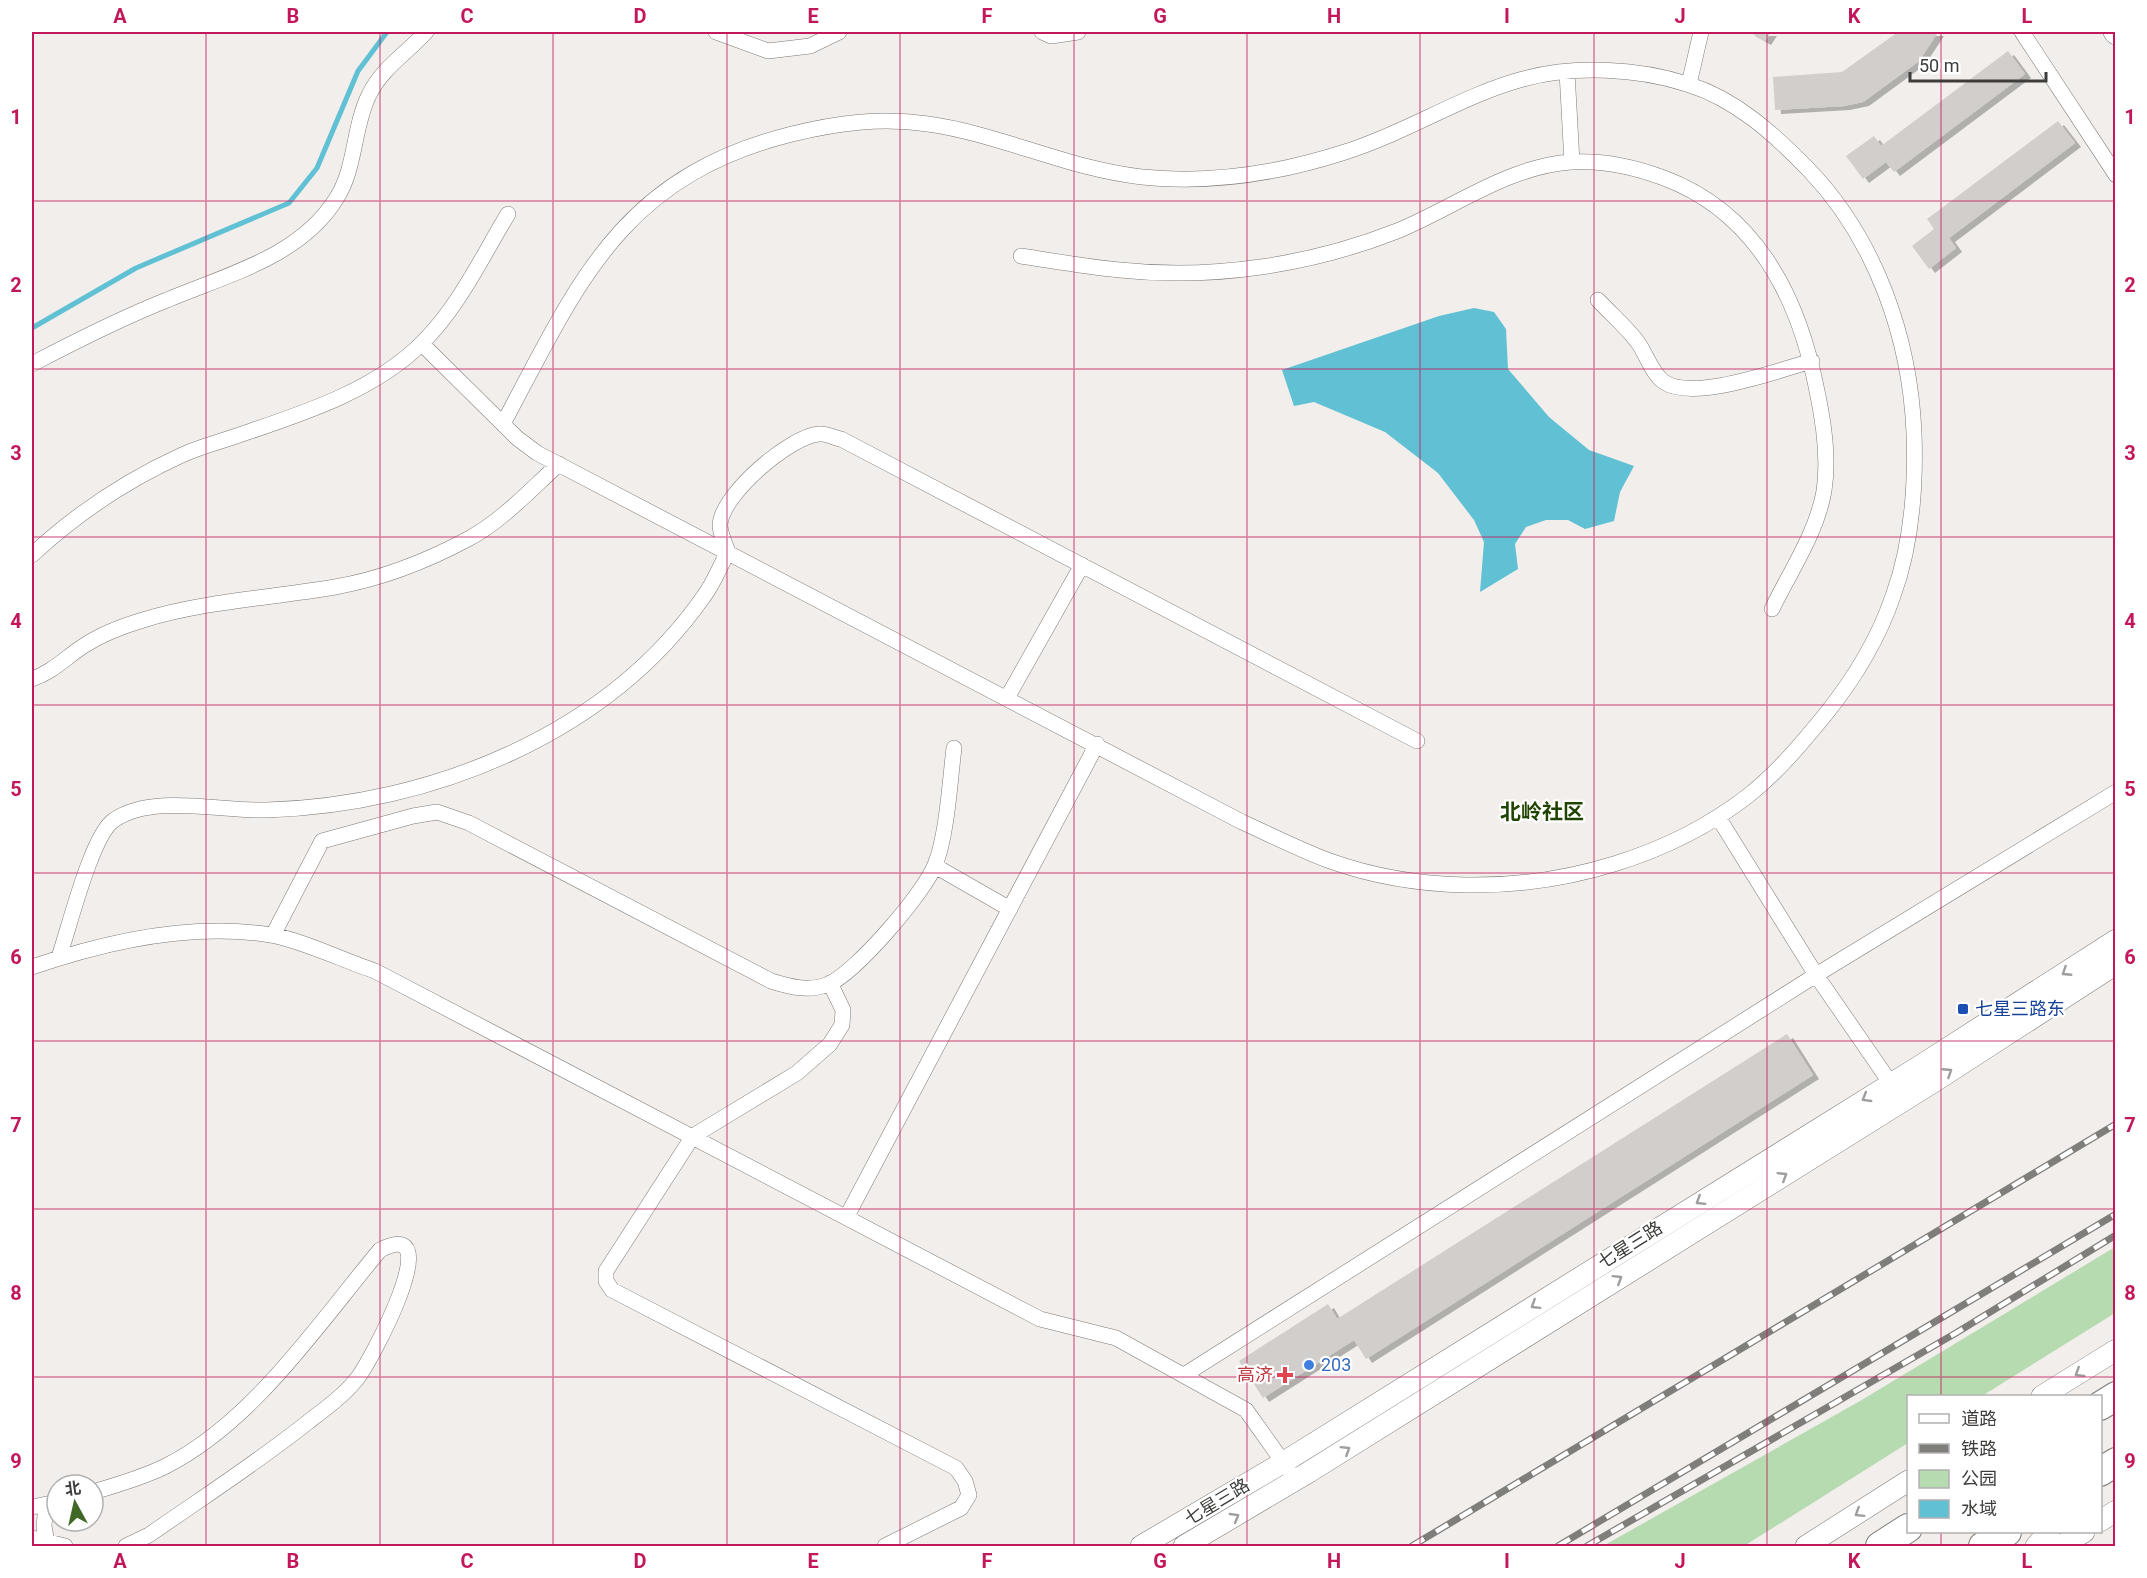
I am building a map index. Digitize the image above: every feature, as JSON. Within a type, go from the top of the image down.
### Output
[{"type":"highway","points":[[2102,1405],[2115,1396]]},
{"type":"highway","points":[[2102,1471],[2115,1462]]},
{"type":"highway","points":[[1880,1546],[1907,1529]]},
{"type":"highway","points":[[1983,1546],[2005,1533]]},
{"type":"street","points":[[32,364],[166,300],[243,270],[284,249],[308,229],[337,199],[368,96],[382,73],[426,32]]},
{"type":"street","points":[[716,32],[768,51],[810,46],[840,32]]},
{"type":"street","points":[[1042,32],[1051,36],[1078,32]]},
{"type":"street","points":[[1689,84],[1701,32]]},
{"type":"street","points":[[2022,32],[2115,175]]},
{"type":"street","points":[[422,344],[503,424],[537,453],[1097,744],[1242,822],[1334,862],[1398,878],[1465,885],[1530,882],[1587,872],[1629,859],[1718,817],[1752,792],[1784,762],[1849,685],[1874,642],[1894,594],[1906,548],[1915,496],[1912,401],[1904,350],[1880,282],[1849,220],[1824,185],[1761,124],[1729,103],[1689,84],[1646,75],[1599,70],[1525,78],[1347,152],[1286,168],[1220,177],[1157,178],[1121,175],[937,125],[885,119],[823,126],[760,142],[715,160],[672,185],[638,212],[609,243],[577,289],[503,424]]},
{"type":"street","points":[[1567,72],[1572,162]]},
{"type":"street","points":[[1020,256],[1134,271],[1193,273],[1272,265],[1340,252],[1399,230],[1499,183],[1542,167],[1572,162],[1609,163],[1647,171],[1687,187],[1721,208],[1756,243],[1780,280],[1800,324],[1812,361],[1822,414],[1827,459],[1823,494],[1813,527],[1772,609]]},
{"type":"street","points":[[32,555],[88,509],[135,478],[184,454],[338,398],[387,371],[422,344],[444,319],[508,214]]},
{"type":"street","points":[[1598,300],[1636,340],[1662,381],[1673,387],[1693,389],[1728,384],[1812,361]]},
{"type":"street","points":[[59,957],[99,838],[112,821],[127,813],[156,806],[258,811],[315,809],[435,784],[487,765],[587,709],[631,676],[677,630],[705,595],[728,552],[720,526],[723,513],[736,492],[780,452],[795,442],[819,434],[841,439],[1417,741]]},
{"type":"street","points":[[32,679],[52,670],[84,645],[109,632],[142,620],[182,610],[338,586],[424,560],[469,539],[502,516],[559,465]]},
{"type":"street","points":[[1007,698],[1082,565]]},
{"type":"street","points":[[847,1216],[1097,744]]},
{"type":"street","points":[[273,936],[322,841],[413,816],[437,812],[469,824],[771,981],[792,988],[813,988],[830,983],[858,962],[891,928],[935,866],[946,810],[954,748]]},
{"type":"street","points":[[1184,1375],[1816,975],[2115,792]]},
{"type":"street","points":[[1718,817],[1816,975],[1904,1100]]},
{"type":"street","points":[[935,866],[1010,909]]},
{"type":"street","points":[[32,967],[59,957],[169,933],[225,930],[273,936],[375,971],[1040,1319],[1116,1338],[1184,1375],[1246,1410],[1296,1481]]},
{"type":"street","name":"七星三路","points":[[1141,1546],[1284,1462],[2115,940]]},
{"type":"street","name":"七星三路","points":[[1184,1546],[1296,1481],[1904,1100],[2115,964]]},
{"type":"street","points":[[830,983],[843,1010],[842,1025],[830,1044],[797,1073],[693,1136],[606,1271],[606,1281],[612,1290],[956,1468],[965,1481],[969,1495],[961,1508],[885,1546]]},
{"type":"street","points":[[105,1487],[166,1466],[203,1442],[267,1386],[380,1250],[395,1244],[404,1248],[410,1255],[410,1268],[387,1323],[372,1356],[356,1380],[286,1440],[149,1535],[127,1546]]},
{"type":"street","points":[[2044,1395],[2115,1350]]},
{"type":"street","points":[[1806,1546],[1907,1482]]},
{"type":"street","points":[[45,1505],[46,1543]]},
{"type":"street","points":[[2102,1520],[2115,1511]]},
{"type":"street","points":[[2036,1546],[2048,1533]]},
{"type":"street","points":[[2060,1546],[2082,1533]]},
{"type":"street","points":[[32,1538],[65,1546]]},
{"type":"green space","points":[[2115,1247],[2115,1313],[1984,1395],[1907,1395],[1907,1444],[1744,1546],[1603,1546],[1860,1401]]},
{"type":"water","points":[[1474,308],[1494,312],[1506,329],[1508,369],[1549,417],[1589,450],[1634,466],[1620,492],[1614,521],[1585,529],[1568,520],[1546,520],[1526,527],[1515,544],[1518,569],[1480,592],[1484,542],[1474,520],[1438,473],[1385,432],[1314,402],[1294,406],[1282,370],[1439,316]]},
{"type":"building","points":[[1749,32],[1771,32],[1765,41]]},
{"type":"building","points":[[1898,32],[1938,32],[1919,61],[1863,102],[1844,106],[1775,110],[1773,77],[1842,72]]},
{"type":"building","points":[[2008,51],[2025,74],[1894,172],[1886,162],[1863,179],[1846,156],[1874,136],[1881,146]]},
{"type":"building","points":[[2058,121],[2075,143],[1949,238],[1956,248],[1929,269],[1912,246],[1934,229],[1927,219]]},
{"type":"building","points":[[1787,1034],[1813,1075],[1366,1359],[1354,1340],[1263,1398],[1239,1361],[1328,1304],[1337,1319]]},
{"type":"waterway","points":[[32,328],[136,268],[289,203],[317,168],[358,71],[387,32]]},
{"type":"railway","points":[[1412,1546],[2116,1124]]},
{"type":"railway","points":[[1558,1546],[2116,1214]]},
{"type":"railway","points":[[1587,1546],[1956,1333],[2116,1235]]},
{"type":"place","name":"七星三路东","points":[[1963,1009]]},
{"type":"place","name":"203","points":[[1309,1365]]},
{"type":"place","name":"高济","points":[[1285,1375]]},
{"type":"district","name":"北岭社区","points":[[1542,812]]}]
